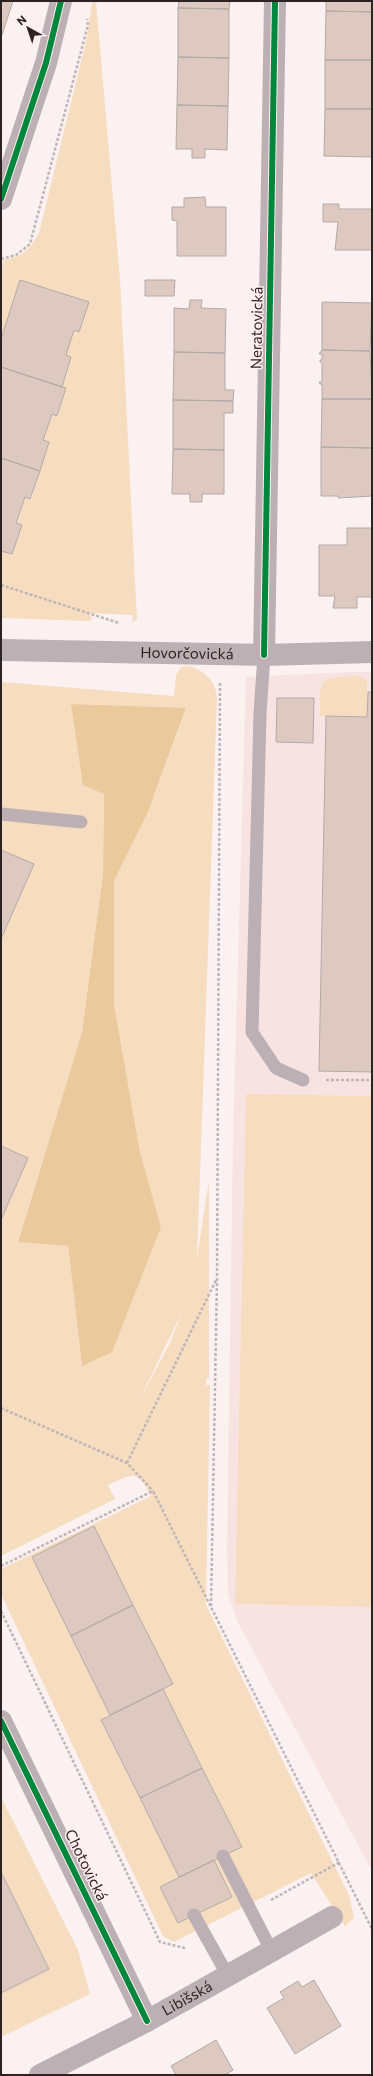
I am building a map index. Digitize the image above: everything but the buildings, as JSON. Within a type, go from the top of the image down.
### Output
[{"type":"street","points":[[1,199],[46,63],[61,1]]},
{"type":"street","name":"Neratovická","points":[[264,655],[276,1]]},
{"type":"street","name":"Hovorčovická","points":[[1,650],[264,655],[372,652]]},
{"type":"street","name":"Chotovická","points":[[1,1721],[147,2021]]},
{"type":"street","name":"Libišská","points":[[40,2075],[147,2021],[332,1917]]},
{"type":"lane","points":[[264,655],[260,714],[252,1032],[276,1068],[303,1080]]},
{"type":"lane","points":[[1,814],[81,822]]},
{"type":"lane","points":[[223,1856],[272,1952]]},
{"type":"lane","points":[[194,1915],[228,1976]]},
{"type":"path","points":[[1,259],[16,255],[30,244],[88,25],[87,13]]},
{"type":"path","points":[[1,585],[124,624]]},
{"type":"path","points":[[211,1606],[217,1278],[220,654]]},
{"type":"path","points":[[303,1080],[372,1080]]},
{"type":"path","points":[[127,1464],[217,1278]]},
{"type":"path","points":[[1,1408],[127,1464],[153,1491],[340,1862],[372,1930]]},
{"type":"path","points":[[1,1566],[153,1491]]},
{"type":"path","points":[[1,1611],[160,1942],[184,1949],[206,1936]]},
{"type":"path","points":[[251,1911],[340,1862]]},
{"type":"shaded area","points":[[92,1],[96,1],[120,279],[137,620],[132,622],[133,615],[89,613],[92,619],[89,621],[1,618],[1,551],[12,554],[22,525],[16,523],[25,497],[31,499],[49,442],[43,440],[52,414],[58,416],[66,388],[62,387],[71,357],[66,355],[74,330],[79,332],[89,302],[20,280],[1,339],[1,270],[4,260],[21,254],[29,248],[39,233],[87,37]]},
{"type":"shaded area","points":[[189,666],[195,668],[200,670],[209,678],[215,687],[217,699],[197,1259],[209,1180],[209,1378],[206,1379],[206,1385],[210,1385],[206,1605],[349,1895],[354,1918],[345,1926],[311,1873],[174,1942],[163,1936],[1,1594],[1,1569],[151,1496],[138,1477],[129,1476],[123,1478],[108,1485],[115,1499],[1,1556],[1,1220],[28,1158],[1,1146],[1,939],[34,864],[1,850],[1,682],[174,696],[176,675],[181,667]],"holes":[[[71,704],[186,709],[148,812],[114,881],[114,1004],[140,1152],[161,1227],[82,1366],[68,1246],[18,1241],[82,1032],[103,873],[104,794]],[[181,1314],[170,1343],[139,1401]],[[94,1526],[173,1684],[163,1689],[242,1847],[214,1860],[232,1897],[178,1923],[161,1887],[179,1877],[101,1720],[110,1715],[32,1557]]]},
{"type":"shaded area","points":[[372,672],[372,1871],[237,1621],[228,1593],[227,1549],[233,1138],[246,677]]},
{"type":"shaded area","points":[[359,676],[367,680],[367,717],[320,716],[320,693],[324,682],[336,677]]},
{"type":"shaded area","points":[[71,704],[186,708],[148,812],[114,881],[114,1004],[140,1152],[161,1227],[112,1352],[82,1366],[68,1246],[18,1242],[82,1032],[103,873],[104,794],[83,785]]},
{"type":"shaded area","points":[[246,1094],[372,1096],[372,1607],[235,1604]]},
{"type":"shaded area","points":[[1,1797],[78,1950],[90,1994],[1,2037],[1,1993],[49,1968],[1,1872]]},
{"type":"cycle path","points":[[1,199],[46,63],[61,1]]},
{"type":"cycle path","points":[[264,655],[275,1]]},
{"type":"cycle path","points":[[1,1721],[147,2021]]}]
